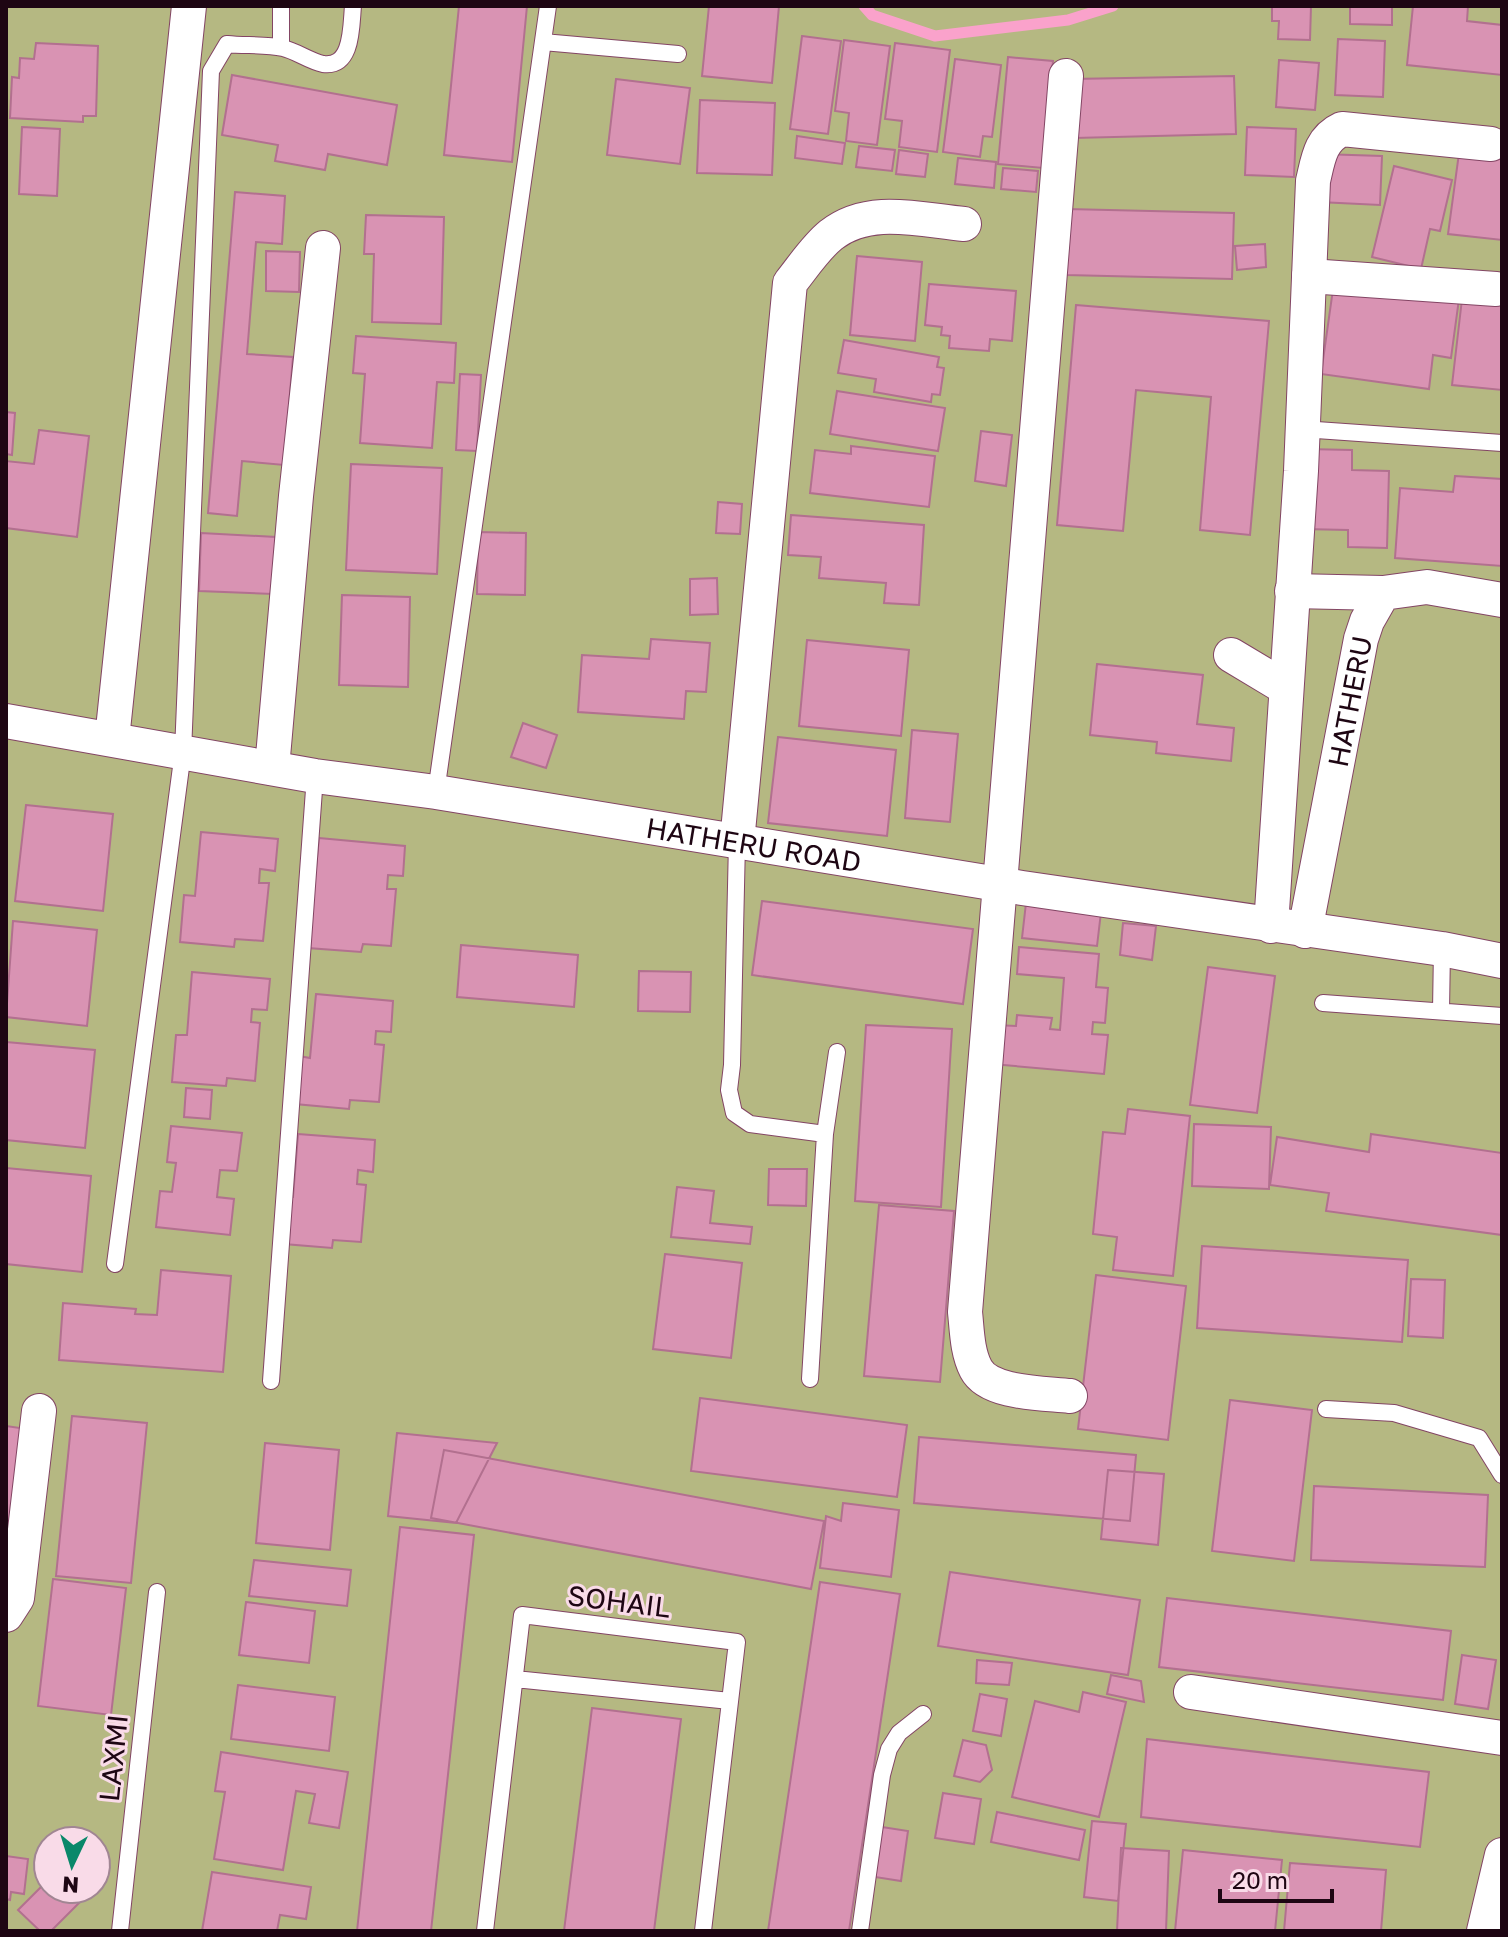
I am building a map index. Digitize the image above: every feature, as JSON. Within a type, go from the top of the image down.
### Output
[{"type":"street","points":[[112,739],[189,6]]},
{"type":"street","points":[[1066,76],[965,1312],[977,1371],[997,1387],[1070,1396]]},
{"type":"street","points":[[1271,926],[1302,429],[1313,181],[1321,150],[1331,134],[1342,129],[1491,144]]},
{"type":"street","points":[[737,842],[790,283],[828,237],[848,223],[882,215],[964,224]]},
{"type":"street","points":[[272,768],[296,496],[323,248]]},
{"type":"street","points":[[1309,276],[1496,289]]},
{"type":"street","points":[[1292,591],[1383,593],[1427,587],[1502,600]]},
{"type":"street","name":"HATHERU","points":[[1305,931],[1361,639],[1383,593]]},
{"type":"street","points":[[1231,655],[1286,688]]},
{"type":"street","name":"HATHERU ROAD","points":[[6,721],[315,776],[436,792],[1002,885],[1442,949],[1502,961]]},
{"type":"street","points":[[6,1615],[17,1598],[39,1411]]},
{"type":"street","points":[[1191,1692],[1502,1738]]},
{"type":"street","points":[[1484,1931],[1502,1855]]},
{"type":"lane","points":[[281,6],[281,47]]},
{"type":"lane","points":[[115,1264],[183,752],[211,71],[227,44],[281,47],[324,64],[338,62],[349,45],[353,6]]},
{"type":"lane","points":[[436,792],[548,6]]},
{"type":"lane","points":[[543,42],[678,54]]},
{"type":"lane","points":[[1302,429],[1502,443]]},
{"type":"lane","points":[[271,1381],[315,776]]},
{"type":"lane","points":[[737,842],[729,1090],[734,1113],[750,1124],[825,1134]]},
{"type":"lane","points":[[1441,1011],[1442,949]]},
{"type":"lane","points":[[1323,1003],[1502,1016]]},
{"type":"lane","points":[[810,1379],[825,1134],[837,1052]]},
{"type":"lane","points":[[1326,1409],[1394,1413],[1479,1438],[1502,1475]]},
{"type":"lane","name":"LAXMI","points":[[120,1931],[157,1592]]},
{"type":"lane","name":"SOHAIL","points":[[485,1931],[522,1615],[737,1642],[703,1931]]},
{"type":"lane","points":[[515,1679],[730,1701]]},
{"type":"lane","points":[[860,1931],[882,1775],[889,1749],[899,1733],[923,1714]]},
{"type":"green space","points":[[6,6],[1502,6],[1502,1931],[6,1931]]},
{"type":"building","points":[[459,6],[527,6],[512,162],[444,155]]},
{"type":"building","points":[[709,6],[779,6],[772,83],[702,76]]},
{"type":"building","points":[[1272,6],[1311,6],[1310,40],[1278,39],[1279,21],[1272,21]]},
{"type":"building","points":[[1350,6],[1392,6],[1392,25],[1350,24]]},
{"type":"building","points":[[1413,6],[1468,6],[1467,21],[1502,25],[1502,75],[1407,65]]},
{"type":"building","points":[[802,36],[841,41],[828,134],[790,129]]},
{"type":"building","points":[[1338,39],[1385,41],[1383,97],[1335,95]]},
{"type":"building","points":[[844,40],[890,46],[877,145],[846,141],[849,113],[835,111]]},
{"type":"building","points":[[36,43],[98,46],[96,116],[83,116],[83,122],[10,118],[12,77],[19,78],[20,58],[34,59]]},
{"type":"building","points":[[895,43],[950,50],[937,152],[899,147],[902,121],[885,119]]},
{"type":"building","points":[[1008,57],[1053,61],[1043,168],[998,164]]},
{"type":"building","points":[[955,59],[1001,65],[992,137],[983,136],[980,157],[943,152]]},
{"type":"building","points":[[1279,60],[1319,63],[1315,110],[1276,107]]},
{"type":"building","points":[[232,75],[397,105],[387,165],[328,154],[325,170],[275,161],[278,145],[222,135]]},
{"type":"building","points":[[1234,76],[1236,134],[1074,138],[1072,79]]},
{"type":"building","points":[[616,79],[690,88],[680,164],[607,155]]},
{"type":"building","points":[[700,100],[775,103],[772,175],[697,173]]},
{"type":"building","points":[[22,127],[60,129],[57,196],[19,194]]},
{"type":"building","points":[[1247,127],[1296,129],[1294,177],[1245,175]]},
{"type":"building","points":[[797,136],[845,143],[842,164],[795,158]]},
{"type":"building","points":[[859,146],[895,150],[892,171],[856,167]]},
{"type":"building","points":[[899,150],[928,154],[925,177],[896,174]]},
{"type":"building","points":[[1459,153],[1502,158],[1502,240],[1448,234]]},
{"type":"building","points":[[1321,154],[1382,156],[1380,205],[1319,202]]},
{"type":"building","points":[[958,158],[996,162],[994,188],[955,184]]},
{"type":"building","points":[[1394,166],[1452,180],[1440,231],[1430,229],[1421,269],[1372,257]]},
{"type":"building","points":[[1003,168],[1038,171],[1036,192],[1001,189]]},
{"type":"building","points":[[235,192],[285,196],[282,244],[256,242],[247,354],[293,357],[284,465],[242,461],[237,516],[208,513]]},
{"type":"building","points":[[1067,209],[1234,213],[1232,279],[1066,275]]},
{"type":"building","points":[[366,215],[444,217],[441,324],[372,322],[374,254],[364,254]]},
{"type":"building","points":[[1265,244],[1266,267],[1237,270],[1235,246]]},
{"type":"building","points":[[266,251],[300,252],[299,292],[266,291]]},
{"type":"building","points":[[857,256],[922,262],[915,341],[850,335]]},
{"type":"building","points":[[1334,282],[1459,299],[1451,358],[1433,355],[1429,389],[1321,374]]},
{"type":"building","points":[[929,284],[1016,291],[1012,341],[990,339],[989,351],[949,348],[950,336],[941,335],[942,327],[925,325]]},
{"type":"building","points":[[1462,299],[1502,304],[1502,390],[1452,385]]},
{"type":"building","points":[[1076,305],[1269,321],[1250,535],[1200,530],[1211,397],[1136,390],[1123,531],[1057,525]]},
{"type":"building","points":[[356,336],[456,343],[454,383],[437,382],[432,448],[360,443],[365,374],[353,373]]},
{"type":"building","points":[[844,340],[939,357],[937,367],[944,368],[940,395],[932,394],[931,402],[874,392],[876,379],[838,373]]},
{"type":"building","points":[[460,374],[481,375],[477,451],[456,450]]},
{"type":"building","points":[[837,391],[945,408],[938,451],[830,434]]},
{"type":"building","points":[[6,412],[15,413],[12,455],[6,454]]},
{"type":"building","points":[[39,430],[89,436],[77,537],[6,528],[6,461],[34,464]]},
{"type":"building","points":[[981,431],[1012,435],[1006,486],[975,481]]},
{"type":"building","points":[[851,446],[935,456],[929,507],[810,493],[815,450],[851,454]]},
{"type":"building","points":[[1305,449],[1352,450],[1352,470],[1389,471],[1387,548],[1348,547],[1348,530],[1303,529]]},
{"type":"building","points":[[351,464],[442,468],[437,574],[346,570]]},
{"type":"building","points":[[1455,476],[1502,479],[1502,566],[1395,558],[1400,488],[1453,492]]},
{"type":"building","points":[[718,502],[742,504],[740,534],[716,533]]},
{"type":"building","points":[[791,515],[924,525],[919,605],[884,603],[886,583],[819,578],[821,557],[788,555]]},
{"type":"building","points":[[478,532],[526,533],[525,595],[477,594]]},
{"type":"building","points":[[201,533],[276,537],[273,594],[199,591]]},
{"type":"building","points":[[717,578],[718,614],[690,615],[690,579]]},
{"type":"building","points":[[342,595],[410,597],[408,687],[339,685]]},
{"type":"building","points":[[651,639],[710,643],[706,692],[686,691],[684,719],[578,712],[582,655],[649,659]]},
{"type":"building","points":[[807,640],[909,650],[901,736],[799,726]]},
{"type":"building","points":[[1097,664],[1203,675],[1197,724],[1234,728],[1231,761],[1156,753],[1157,742],[1090,735]]},
{"type":"building","points":[[523,723],[557,735],[546,768],[511,757]]},
{"type":"building","points":[[912,730],[958,734],[950,822],[905,818]]},
{"type":"building","points":[[778,737],[896,750],[887,836],[768,823]]},
{"type":"building","points":[[26,805],[113,814],[103,911],[15,901]]},
{"type":"building","points":[[201,832],[278,839],[275,871],[260,869],[259,883],[269,883],[263,941],[235,939],[234,947],[180,942],[184,895],[195,896]]},
{"type":"building","points":[[319,838],[405,846],[403,876],[388,875],[387,889],[396,889],[391,946],[363,944],[361,952],[308,948]]},
{"type":"building","points":[[762,901],[973,929],[963,1004],[752,975]]},
{"type":"building","points":[[1026,903],[1101,912],[1097,946],[1022,938]]},
{"type":"building","points":[[13,921],[97,930],[87,1026],[6,1017]]},
{"type":"building","points":[[1123,923],[1156,926],[1152,960],[1120,955]]},
{"type":"building","points":[[461,945],[578,955],[574,1007],[457,997]]},
{"type":"building","points":[[1019,947],[1099,954],[1096,987],[1108,988],[1105,1023],[1093,1022],[1092,1034],[1108,1035],[1104,1074],[992,1064],[996,1025],[1016,1026],[1017,1015],[1052,1018],[1050,1029],[1060,1030],[1064,978],[1017,974]]},
{"type":"building","points":[[1208,967],[1275,976],[1257,1113],[1190,1105]]},
{"type":"building","points":[[639,971],[691,972],[690,1012],[638,1011]]},
{"type":"building","points":[[192,972],[270,979],[267,1010],[252,1009],[251,1022],[260,1023],[255,1081],[227,1078],[226,1086],[172,1082],[176,1035],[187,1035]]},
{"type":"building","points":[[316,994],[393,1001],[391,1032],[376,1031],[375,1044],[384,1045],[379,1102],[350,1100],[349,1109],[295,1104],[299,1056],[310,1058]]},
{"type":"building","points":[[866,1025],[952,1029],[941,1207],[855,1201]]},
{"type":"building","points":[[6,1042],[95,1050],[85,1148],[6,1140]]},
{"type":"building","points":[[186,1088],[212,1090],[210,1119],[184,1117]]},
{"type":"building","points":[[1128,1109],[1190,1116],[1173,1276],[1113,1270],[1117,1237],[1093,1234],[1103,1132],[1125,1134]]},
{"type":"building","points":[[1194,1124],[1271,1127],[1269,1189],[1192,1186]]},
{"type":"building","points":[[171,1126],[242,1133],[237,1171],[220,1170],[217,1197],[234,1199],[230,1235],[156,1227],[160,1191],[172,1192],[176,1163],[167,1162]]},
{"type":"building","points":[[298,1134],[375,1140],[373,1172],[358,1170],[357,1184],[366,1185],[361,1242],[333,1240],[332,1248],[284,1244],[288,1197],[293,1197]]},
{"type":"building","points":[[1371,1134],[1502,1153],[1502,1235],[1326,1211],[1329,1193],[1270,1185],[1277,1137],[1369,1152]]},
{"type":"building","points":[[6,1168],[91,1176],[82,1272],[6,1264]]},
{"type":"building","points":[[769,1169],[807,1169],[806,1206],[768,1205]]},
{"type":"building","points":[[677,1187],[714,1191],[710,1223],[752,1227],[750,1244],[671,1237]]},
{"type":"building","points":[[879,1205],[954,1211],[940,1382],[864,1376]]},
{"type":"building","points":[[1202,1246],[1408,1260],[1402,1342],[1197,1328]]},
{"type":"building","points":[[665,1254],[742,1263],[731,1358],[653,1349]]},
{"type":"building","points":[[161,1270],[231,1276],[223,1372],[59,1360],[63,1303],[136,1309],[135,1314],[157,1315]]},
{"type":"building","points":[[1096,1275],[1186,1286],[1168,1440],[1078,1429]]},
{"type":"building","points":[[1411,1279],[1445,1280],[1443,1338],[1408,1336]]},
{"type":"building","points":[[700,1398],[907,1425],[897,1497],[691,1471]]},
{"type":"building","points":[[1230,1400],[1312,1410],[1294,1561],[1212,1551]]},
{"type":"building","points":[[72,1416],[147,1423],[131,1583],[56,1576]]},
{"type":"building","points":[[6,1426],[34,1430],[6,1610]]},
{"type":"building","points":[[397,1433],[497,1443],[456,1523],[388,1516]]},
{"type":"building","points":[[919,1437],[1136,1455],[1130,1521],[914,1503]]},
{"type":"building","points":[[265,1443],[339,1450],[330,1550],[256,1543]]},
{"type":"building","points":[[444,1450],[824,1521],[811,1589],[431,1518]]},
{"type":"building","points":[[1108,1470],[1164,1474],[1158,1545],[1101,1539]]},
{"type":"building","points":[[1314,1486],[1488,1495],[1485,1567],[1311,1560]]},
{"type":"building","points":[[843,1503],[899,1510],[891,1577],[820,1568],[826,1516],[841,1521]]},
{"type":"building","points":[[400,1527],[474,1535],[431,1931],[357,1931]]},
{"type":"building","points":[[254,1560],[351,1570],[347,1606],[249,1596]]},
{"type":"building","points":[[950,1572],[1140,1600],[1128,1675],[938,1646]]},
{"type":"building","points":[[53,1579],[126,1588],[111,1715],[38,1706]]},
{"type":"building","points":[[820,1582],[900,1594],[849,1931],[768,1931]]},
{"type":"building","points":[[1167,1598],[1451,1631],[1443,1700],[1159,1667]]},
{"type":"building","points":[[246,1602],[315,1611],[309,1663],[239,1655]]},
{"type":"building","points":[[1462,1655],[1496,1660],[1488,1709],[1455,1704]]},
{"type":"building","points":[[977,1660],[1012,1663],[1009,1685],[976,1683]]},
{"type":"building","points":[[1111,1675],[1141,1681],[1144,1702],[1107,1694]]},
{"type":"building","points":[[238,1685],[335,1697],[329,1751],[231,1739]]},
{"type":"building","points":[[1083,1692],[1126,1702],[1099,1817],[1012,1797],[1035,1701],[1079,1712]]},
{"type":"building","points":[[980,1694],[1007,1699],[1001,1736],[973,1731]]},
{"type":"building","points":[[592,1708],[681,1719],[654,1931],[564,1931]]},
{"type":"building","points":[[1147,1739],[1429,1772],[1420,1847],[1141,1817]]},
{"type":"building","points":[[963,1740],[986,1745],[992,1770],[980,1782],[954,1776]]},
{"type":"building","points":[[221,1752],[348,1772],[339,1828],[309,1823],[315,1794],[296,1791],[283,1870],[214,1859],[225,1792],[215,1791]]},
{"type":"building","points":[[943,1793],[981,1799],[974,1844],[935,1838]]},
{"type":"building","points":[[997,1812],[1085,1830],[1079,1860],[991,1842]]},
{"type":"building","points":[[1092,1821],[1126,1824],[1118,1901],[1084,1897]]},
{"type":"building","points":[[882,1827],[908,1831],[901,1881],[875,1877]]},
{"type":"building","points":[[1121,1848],[1169,1851],[1166,1931],[1117,1931]]},
{"type":"building","points":[[1183,1850],[1282,1860],[1275,1931],[1175,1931]]},
{"type":"building","points":[[6,1856],[28,1859],[24,1894],[11,1892],[10,1900],[6,1899]]},
{"type":"building","points":[[1290,1863],[1386,1870],[1381,1931],[1284,1931]]},
{"type":"building","points":[[212,1872],[311,1887],[306,1919],[280,1915],[277,1931],[202,1931]]},
{"type":"building","points":[[32,1896],[32,1905],[77,1905],[51,1931],[40,1931],[18,1910]]},
{"type":"waterway","points":[[864,6],[872,15],[935,36],[1068,20],[1113,6]]}]
